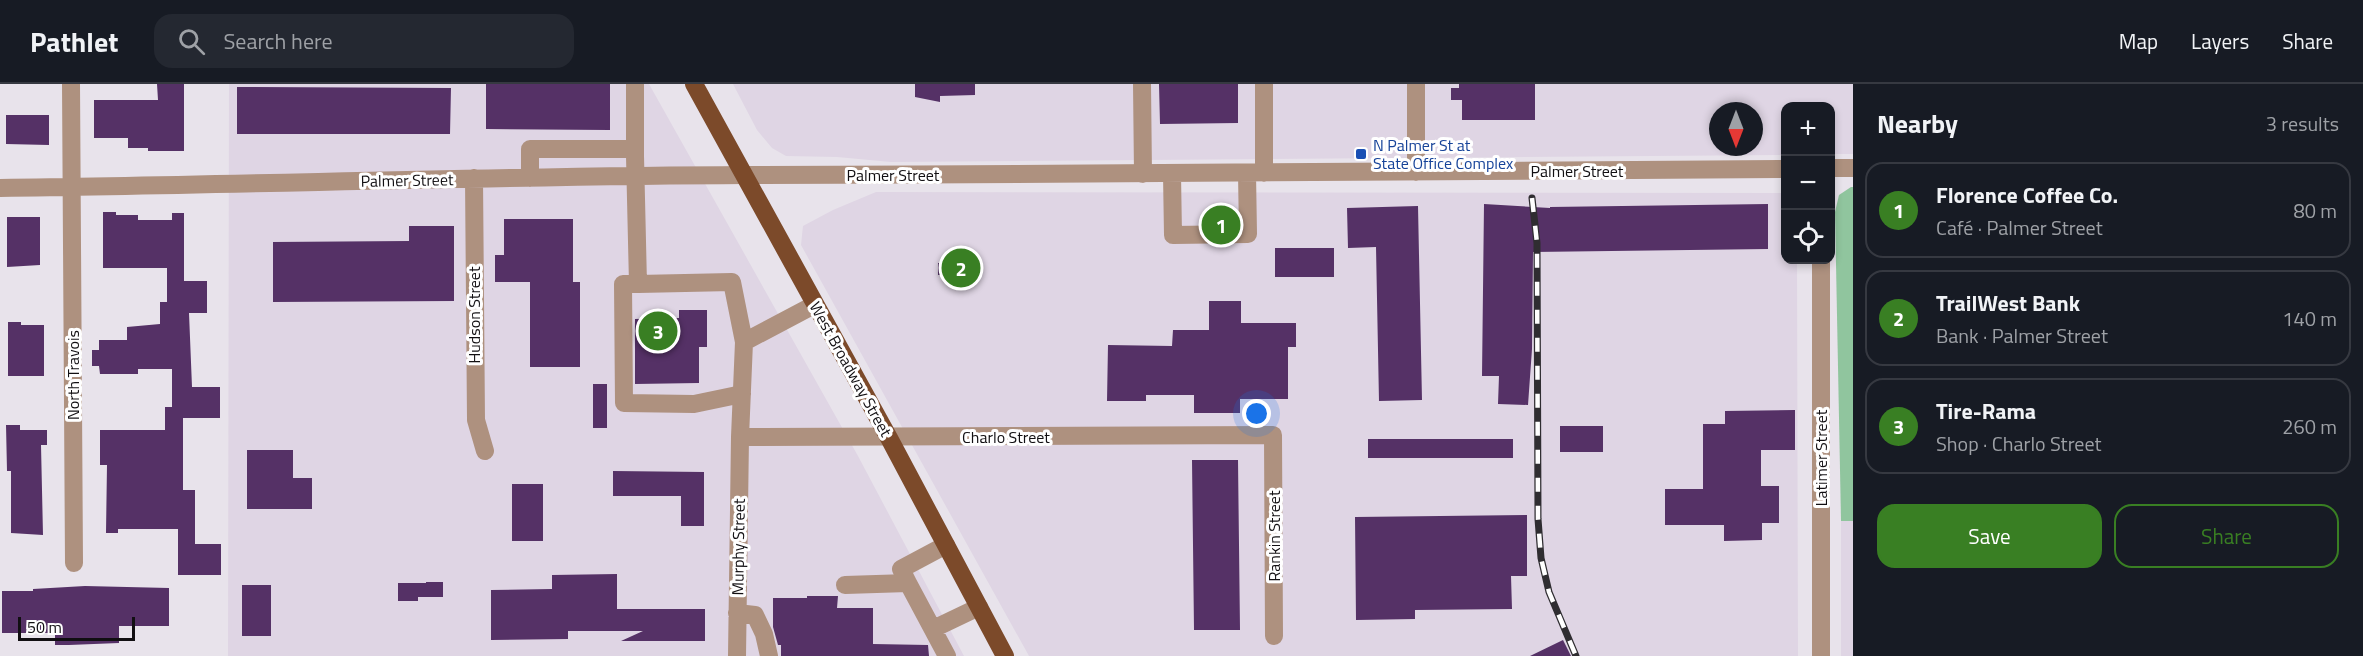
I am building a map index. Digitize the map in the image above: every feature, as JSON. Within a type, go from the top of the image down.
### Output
[{"type":"main road","name":"West Broadway Street","points":[[694,84],[742,175],[889,438],[1005,656]]},
{"type":"street","name":"North Travois","points":[[71,84],[74,563]]},
{"type":"street","points":[[635,84],[638,284],[623,284],[624,403],[694,404],[742,394]]},
{"type":"street","points":[[1142,84],[1143,174]]},
{"type":"street","points":[[1172,174],[1173,235],[1248,234],[1264,84]]},
{"type":"street","points":[[1416,84],[1416,172]]},
{"type":"street","points":[[530,178],[530,149],[635,149]]},
{"type":"street","points":[[1835,168],[1853,168]]},
{"type":"street","name":"Palmer Street","points":[[0,188],[742,175],[1781,169]]},
{"type":"street","name":"Hudson Street","points":[[474,178],[476,420],[485,451]]},
{"type":"street","name":"Latimer Street","points":[[1821,264],[1821,656]]},
{"type":"street","name":"Murphy Street","points":[[638,284],[732,282],[744,342],[740,437],[737,656]]},
{"type":"street","points":[[744,342],[814,304]]},
{"type":"street","name":"Charlo Street","points":[[740,437],[1273,435]]},
{"type":"street","name":"Rankin Street","points":[[1273,435],[1274,636]]},
{"type":"street","points":[[946,545],[901,569],[947,656]]},
{"type":"street","points":[[845,585],[908,583]]},
{"type":"street","points":[[933,629],[979,607]]},
{"type":"street","points":[[737,613],[755,615],[764,634],[769,656]]},
{"type":"shaded area","points":[[229,84],[649,84],[858,456],[964,656],[228,656]]},
{"type":"shaded area","points":[[733,84],[1853,84],[1853,154],[1835,154],[1835,102],[1781,102],[1781,155],[1763,155],[1763,102],[1709,102],[1709,156],[891,162],[837,157],[786,156],[772,148],[757,130]]},
{"type":"shaded area","points":[[876,192],[1781,193],[1781,264],[1797,264],[1798,656],[1029,656],[801,245],[803,226],[833,210]]},
{"type":"shaded area","points":[[1841,521],[1853,521],[1853,656],[1841,656]]},
{"type":"green space","points":[[1853,187],[1853,521],[1841,521],[1835,212],[1839,195]]},
{"type":"building","points":[[157,84],[184,84],[184,151],[148,151],[148,148],[128,148],[128,138],[94,138],[94,100],[158,100]]},
{"type":"building","points":[[486,84],[610,84],[610,130],[486,129]]},
{"type":"building","points":[[915,84],[975,84],[975,95],[940,96],[940,102],[915,97]]},
{"type":"building","points":[[1159,84],[1238,84],[1238,123],[1160,124]]},
{"type":"building","points":[[1459,84],[1535,84],[1535,120],[1462,120],[1462,100],[1451,100],[1451,88],[1459,88]]},
{"type":"building","points":[[237,87],[451,88],[450,134],[237,134]]},
{"type":"building","points":[[6,115],[49,115],[49,145],[6,144]]},
{"type":"building","points":[[1484,204],[1550,208],[1768,204],[1768,249],[1533,252],[1532,349],[1528,405],[1498,404],[1499,376],[1482,376]]},
{"type":"building","points":[[1418,206],[1422,400],[1379,401],[1376,247],[1348,248],[1347,208]]},
{"type":"building","points":[[103,212],[116,212],[116,215],[138,215],[138,220],[172,220],[172,213],[184,213],[184,281],[207,281],[207,313],[189,313],[192,387],[220,387],[220,418],[183,418],[183,490],[195,490],[195,544],[221,544],[221,575],[178,575],[178,529],[118,529],[118,533],[106,533],[107,465],[100,465],[100,430],[165,430],[165,407],[172,407],[172,369],[138,369],[138,374],[100,374],[99,366],[92,366],[92,350],[99,350],[99,340],[127,340],[127,327],[160,324],[160,302],[167,302],[167,268],[103,268]]},
{"type":"building","points":[[7,217],[40,217],[40,265],[7,267]]},
{"type":"building","points":[[504,219],[573,219],[573,282],[580,282],[580,367],[530,367],[530,282],[495,282],[495,255],[504,255]]},
{"type":"building","points":[[409,226],[454,226],[454,301],[273,302],[273,242],[409,241]]},
{"type":"building","points":[[1275,248],[1334,248],[1334,277],[1275,277]]},
{"type":"building","points":[[948,254],[975,254],[974,284],[949,284],[949,275],[938,275],[938,263],[948,263]]},
{"type":"building","points":[[1209,301],[1241,301],[1241,323],[1296,323],[1296,347],[1288,347],[1288,399],[1240,399],[1240,413],[1194,413],[1194,395],[1146,395],[1146,401],[1107,401],[1108,345],[1172,346],[1173,330],[1209,330]]},
{"type":"building","points":[[679,310],[707,310],[707,347],[699,347],[699,383],[635,384],[635,319],[679,318]]},
{"type":"building","points":[[8,322],[21,322],[21,325],[44,325],[44,376],[8,376]]},
{"type":"building","points":[[593,384],[607,384],[607,428],[593,428]]},
{"type":"building","points":[[1795,410],[1795,450],[1761,450],[1761,486],[1779,486],[1779,523],[1762,523],[1762,540],[1724,541],[1724,525],[1665,525],[1665,489],[1703,489],[1703,424],[1725,424],[1725,411]]},
{"type":"building","points":[[6,425],[20,425],[20,430],[47,430],[47,445],[41,445],[43,535],[11,533],[11,471],[7,471]]},
{"type":"building","points":[[1560,426],[1603,426],[1603,452],[1560,452]]},
{"type":"building","points":[[1368,439],[1513,439],[1513,458],[1368,458]]},
{"type":"building","points":[[247,450],[293,450],[293,478],[312,478],[312,509],[247,509]]},
{"type":"building","points":[[1192,460],[1238,460],[1240,630],[1194,630]]},
{"type":"building","points":[[613,471],[704,472],[704,526],[681,526],[681,496],[613,496]]},
{"type":"building","points":[[512,484],[543,484],[543,541],[512,541]]},
{"type":"building","points":[[1527,515],[1527,576],[1511,576],[1512,609],[1415,610],[1415,619],[1356,620],[1355,517]]},
{"type":"building","points":[[617,574],[617,609],[705,609],[705,641],[621,641],[643,631],[568,631],[568,639],[491,640],[491,590],[552,589],[552,575]]},
{"type":"building","points":[[443,582],[443,597],[418,597],[418,601],[398,601],[398,583]]},
{"type":"building","points":[[242,585],[271,585],[271,636],[242,636]]},
{"type":"building","points":[[85,586],[169,588],[169,626],[119,626],[119,643],[55,645],[55,633],[2,633],[2,591],[33,591],[33,589]]},
{"type":"building","points":[[807,596],[838,596],[837,608],[873,608],[873,644],[928,645],[929,656],[781,656],[781,645],[778,645],[773,627],[773,598],[807,598]]},
{"type":"building","points":[[1563,640],[1571,656],[1530,656]]},
{"type":"railway","points":[[1532,198],[1537,243],[1538,519],[1541,558],[1549,592],[1576,656]]},
{"type":"place","name":"N Palmer St at State Office Complex","points":[[1361,154]]},
{"type":"place","name":"Florence Coffee Co.","points":[[1221,225]]},
{"type":"place","name":"TrailWest Bank","points":[[961,268]]},
{"type":"place","name":"Tire-Rama","points":[[658,331]]}]
